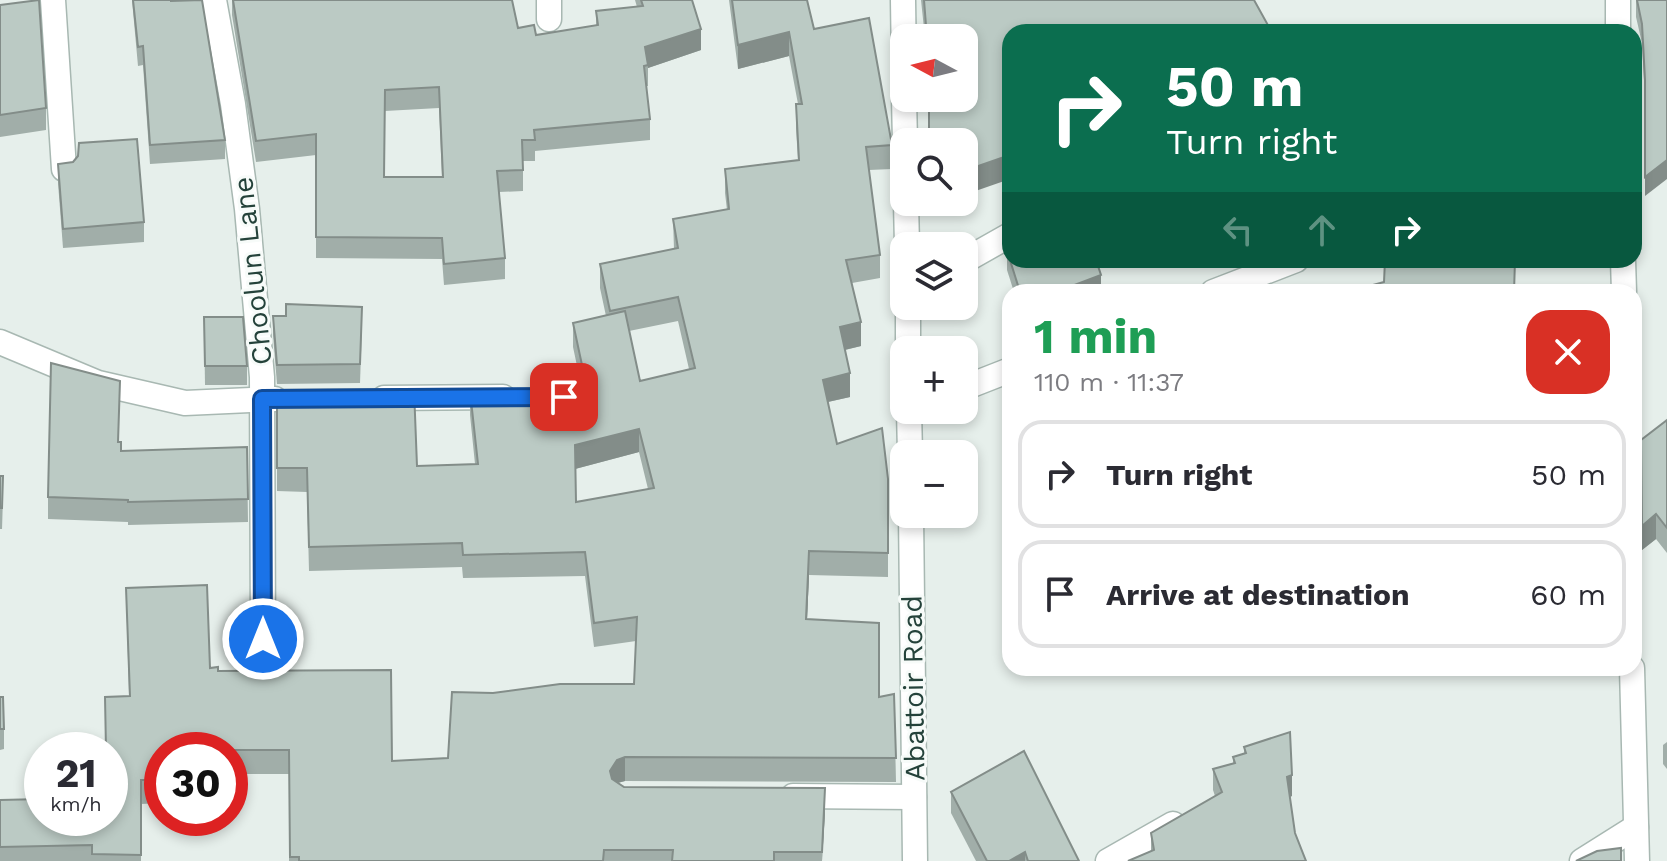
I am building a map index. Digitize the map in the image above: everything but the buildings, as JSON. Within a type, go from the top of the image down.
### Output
[{"type":"street","points":[[53,0],[64,169]]},
{"type":"street","name":"Choolun Lane","points":[[214,0],[233,104],[247,209],[262,399],[263,639]]},
{"type":"street","points":[[903,0],[903,24]]},
{"type":"street","points":[[1618,0],[1618,24]]},
{"type":"street","points":[[978,253],[1002,240]]},
{"type":"street","points":[[1234,284],[1275,268]]},
{"type":"street","points":[[0,342],[98,383],[185,403],[294,399]]},
{"type":"street","points":[[978,383],[1002,373]]},
{"type":"street","points":[[358,398],[532,397]]},
{"type":"street","name":"Abattoir Road","points":[[911,528],[915,861]]},
{"type":"street","points":[[1632,676],[1637,861]]},
{"type":"street","points":[[777,796],[914,797]]},
{"type":"street","points":[[1108,861],[1173,824]]},
{"type":"street","points":[[1582,861],[1636,827]]},
{"type":"route","points":[[263,639],[262,399],[564,397]]}]
